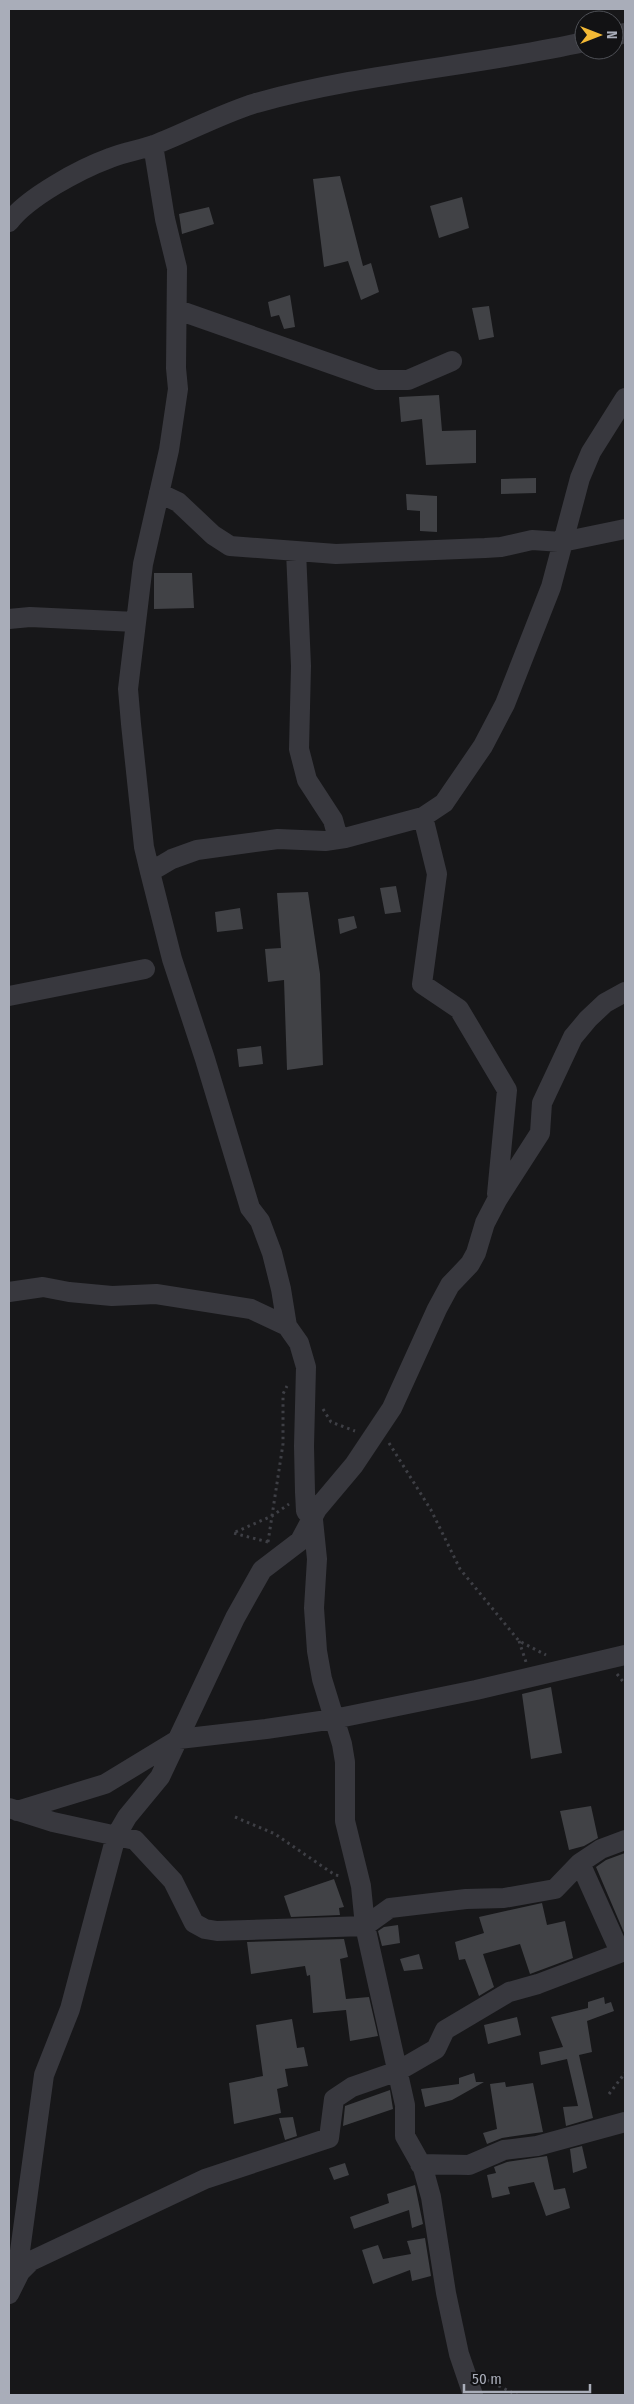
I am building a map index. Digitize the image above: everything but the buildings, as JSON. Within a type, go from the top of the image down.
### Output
[{"type":"street","points":[[9,222],[18,210],[75,174],[111,157],[153,145],[234,110],[257,103],[390,76],[574,44]]},
{"type":"street","points":[[153,145],[165,219],[177,268],[178,310],[176,411],[143,564],[128,689],[144,847],[172,959],[205,1059],[250,1208],[260,1221],[272,1253],[281,1288],[287,1326],[299,1344],[306,1367],[305,1492],[306,1511],[313,1520],[316,1559],[314,1608],[317,1651],[322,1680],[345,1762],[345,1821],[360,1880],[364,1926],[405,2105],[405,2136],[420,2164],[431,2197],[446,2292],[464,2368],[473,2395]]},
{"type":"street","points":[[178,310],[377,380],[408,380],[452,361]]},
{"type":"street","points":[[150,872],[172,859],[197,850],[278,839],[325,841],[423,818],[444,803],[483,746],[505,704],[551,587],[580,478],[591,452],[625,398]]},
{"type":"street","points":[[159,493],[178,502],[213,535],[230,546],[336,554],[372,553],[501,547],[532,540],[562,542],[625,529]]},
{"type":"street","points":[[296,551],[300,666],[298,750],[307,780],[333,820],[338,838]]},
{"type":"street","points":[[9,618],[30,617],[136,622]]},
{"type":"street","points":[[423,818],[437,874],[422,984],[458,1009],[507,1090],[497,1200]]},
{"type":"street","points":[[9,996],[145,969]]},
{"type":"street","points":[[20,2272],[20,2251],[44,2075],[70,2008],[116,1836],[127,1817],[160,1777],[235,1618],[262,1570],[300,1541],[313,1520],[317,1509],[349,1471],[379,1427],[404,1383],[414,1356],[450,1285],[470,1264],[476,1253],[485,1223],[497,1200],[540,1133],[542,1103],[573,1037],[605,1003],[625,992]]},
{"type":"street","points":[[9,1292],[44,1287],[69,1292],[112,1296],[156,1294],[236,1306],[262,1313],[287,1326]]},
{"type":"street","points":[[13,1809],[105,1784],[179,1739],[266,1730],[334,1719],[476,1690],[625,1655]]},
{"type":"street","points":[[13,1809],[53,1822],[135,1840],[173,1881],[194,1923],[205,1929],[227,1931],[364,1926],[390,1908],[466,1898],[504,1898],[555,1889],[580,1864],[600,1848],[625,1840]]},
{"type":"street","points":[[9,2294],[20,2272],[31,2261],[205,2179],[329,2138],[334,2099],[352,2087],[398,2071],[436,2049],[445,2030],[509,1992],[538,1984],[623,1952],[580,1864]]},
{"type":"street","points":[[420,2164],[469,2165],[504,2150],[537,2146],[625,2122]]},
{"type":"path","points":[[321,1405],[330,1422],[360,1433],[379,1427],[431,1510],[460,1569],[519,1641],[570,1668]]},
{"type":"path","points":[[262,1570],[283,1444]]},
{"type":"path","points":[[290,1548],[233,1533],[272,1516],[305,1492]]},
{"type":"path","points":[[235,1817],[275,1834],[335,1874],[360,1880]]},
{"type":"path","points":[[609,2094],[625,2073]]},
{"type":"path","points":[[464,2368],[517,2395]]}]
